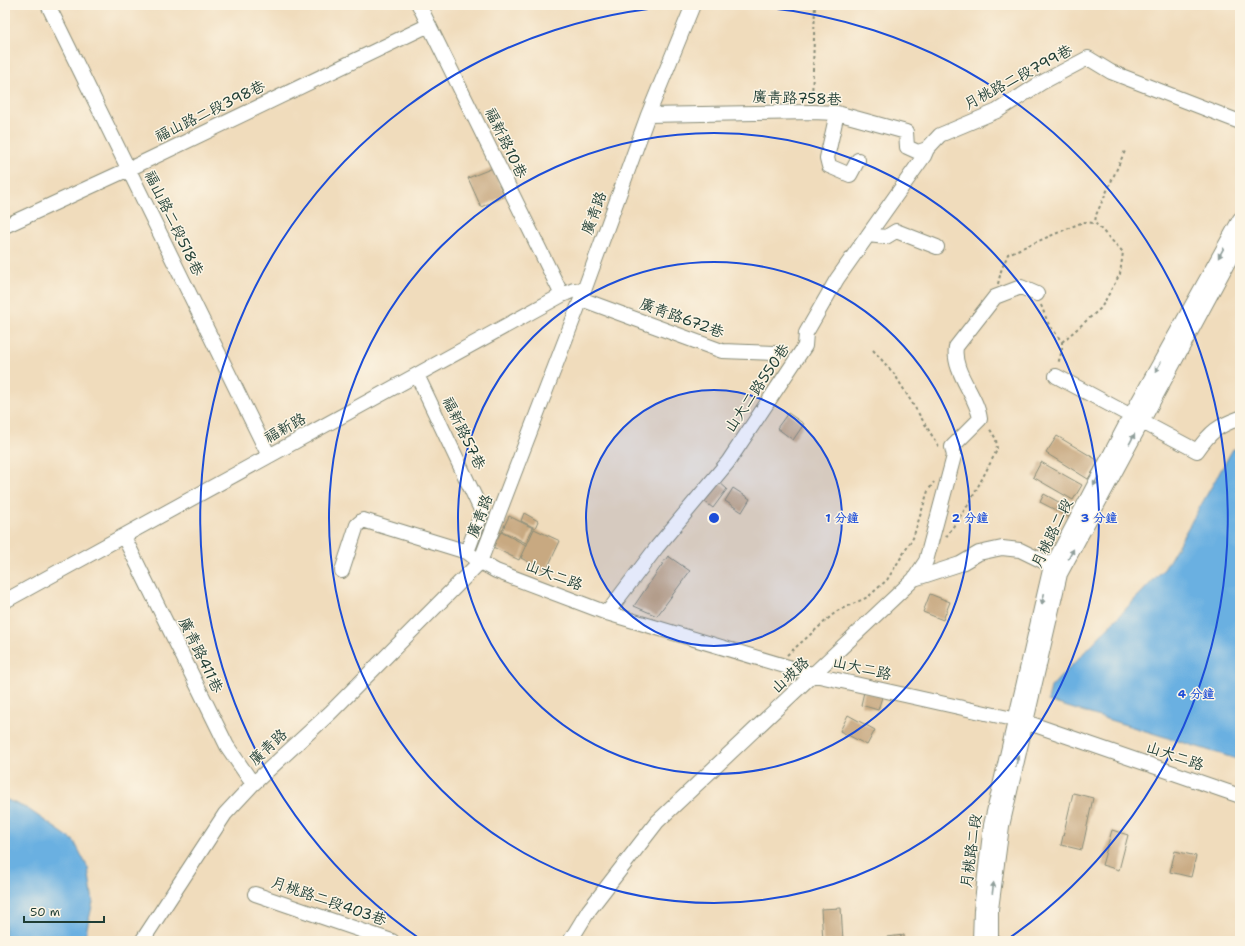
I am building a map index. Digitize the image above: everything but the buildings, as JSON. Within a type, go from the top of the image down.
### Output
[{"type":"street","name":"福山路二段518巷","points":[[48,5],[269,456]]},
{"type":"street","name":"福新路10巷","points":[[419,5],[562,295]]},
{"type":"street","name":"廣青路","points":[[142,941],[225,814],[254,784],[330,713],[480,562],[582,296],[648,115],[693,5]]},
{"type":"street","name":"福山路二段398巷","points":[[5,226],[129,169],[429,24]]},
{"type":"street","name":"月桃路二段799巷","points":[[927,149],[940,135],[997,111],[1041,83],[1088,58],[1111,72],[1240,122]]},
{"type":"street","name":"廣青路758巷","points":[[648,115],[812,112],[837,113],[906,132],[907,147],[918,152],[927,149]]},
{"type":"street","points":[[837,113],[827,158],[829,166],[850,174],[858,160]]},
{"type":"street","name":"山大二路550巷","points":[[607,613],[657,547],[728,462],[805,346],[806,333],[837,279],[924,156],[927,149]]},
{"type":"street","name":"月桃路二段","points":[[980,941],[980,910],[991,824],[1021,721],[1060,574],[1136,418],[1240,219]]},
{"type":"street","points":[[868,235],[886,237],[896,231],[937,247]]},
{"type":"street","name":"月桃路二段","points":[[991,941],[991,909],[1002,826],[1052,566],[1240,240]]},
{"type":"street","points":[[980,415],[954,357],[956,347],[995,297],[1021,287],[1037,294]]},
{"type":"street","name":"福新路","points":[[5,601],[124,537],[562,295],[574,290],[582,296]]},
{"type":"street","name":"廣青路672巷","points":[[582,296],[722,351],[774,353]]},
{"type":"street","name":"福新路57巷","points":[[417,375],[482,512],[468,552]]},
{"type":"street","points":[[1056,376],[1197,450],[1205,439],[1219,426],[1240,418]]},
{"type":"street","name":"山坡路","points":[[570,941],[589,910],[657,822],[815,675],[914,579],[926,561],[954,456],[952,447],[980,415]]},
{"type":"street","points":[[342,571],[357,525],[363,520],[468,552]]},
{"type":"street","name":"廣青路411巷","points":[[124,537],[227,746],[254,784]]},
{"type":"street","points":[[914,579],[960,564],[979,553],[1002,548],[1020,550],[1052,566]]},
{"type":"street","name":"山大二路","points":[[468,552],[480,562],[496,571],[607,613],[815,675],[1021,721],[1240,796]]},
{"type":"street","name":"月桃路二段403巷","points":[[255,894],[392,941]]},
{"type":"path","points":[[812,112],[815,5]]},
{"type":"path","points":[[1094,223],[1096,215],[1125,151]]},
{"type":"path","points":[[995,297],[1001,271],[1008,254],[1083,222],[1094,223],[1123,252],[1120,274],[1101,308],[1062,342]]},
{"type":"path","points":[[1037,294],[1048,322],[1062,342],[1062,350],[1056,376]]},
{"type":"path","points":[[872,350],[895,374],[940,448]]},
{"type":"path","points":[[929,550],[947,536],[970,502],[997,450],[996,439],[980,415]]},
{"type":"path","points":[[782,665],[788,653],[838,611],[868,597],[887,580],[913,538],[928,492],[934,480]]},
{"type":"water","points":[[1233,449],[1240,450],[1240,760],[1048,701],[1051,687],[1165,568]]},
{"type":"water","points":[[5,799],[28,809],[74,841],[88,868],[93,902],[84,941],[5,941]]}]
